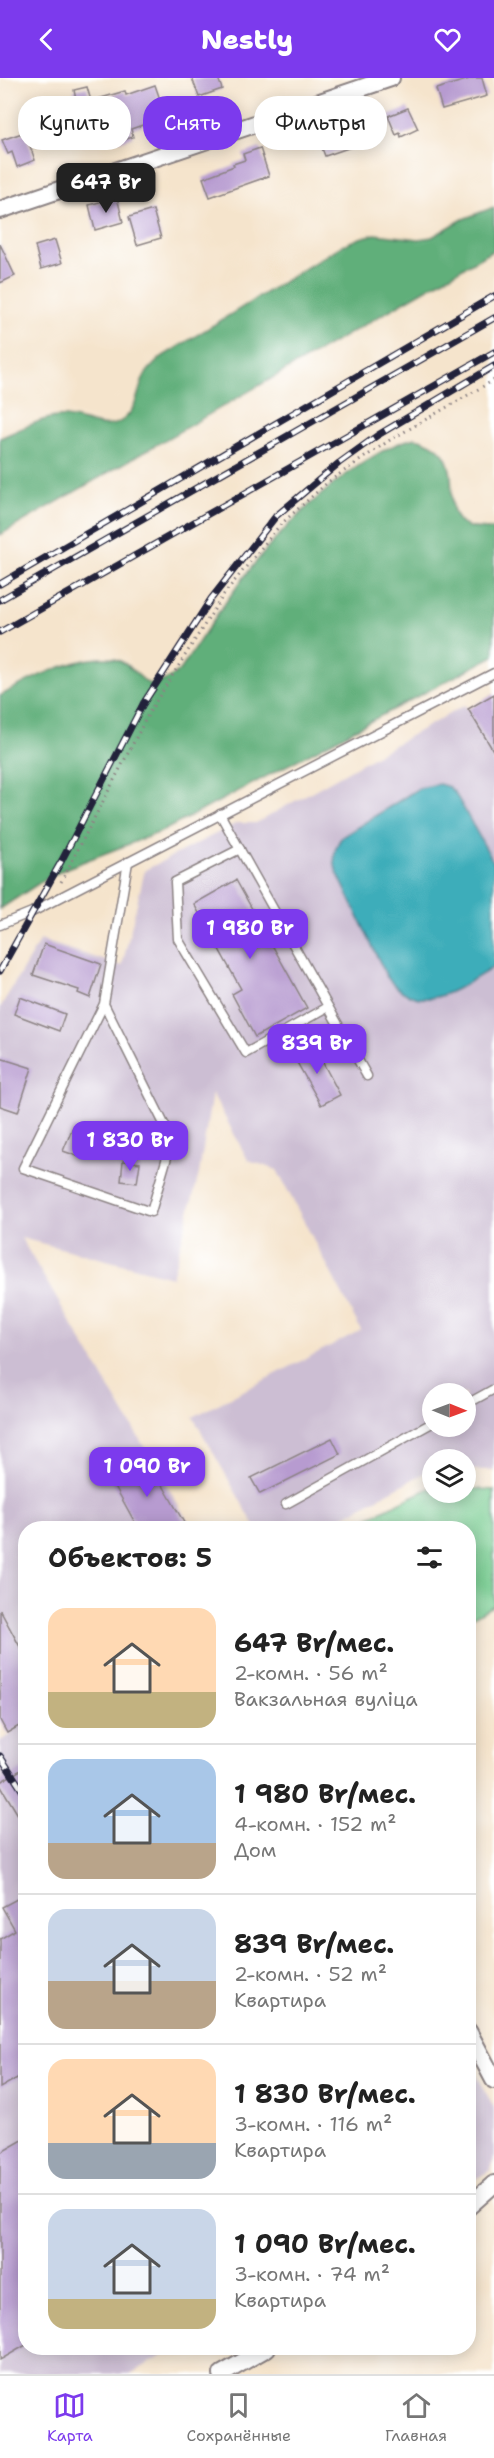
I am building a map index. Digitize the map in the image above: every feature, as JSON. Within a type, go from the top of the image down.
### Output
[{"type":"street","points":[[0,210],[391,78]]},
{"type":"street","points":[[476,2046],[494,2080]]},
{"type":"street","points":[[476,2200],[494,2184]]},
{"type":"street","points":[[222,2374],[255,2355]]},
{"type":"lane","points":[[0,925],[50,903],[494,673]]},
{"type":"lane","points":[[220,814],[367,1076]]},
{"type":"lane","points":[[240,849],[175,882],[178,939],[246,1053],[328,1007]]},
{"type":"lane","points":[[104,1004],[172,1140],[151,1212],[23,1168],[104,1004],[128,862]]},
{"type":"lane","points":[[476,1399],[494,1389]]},
{"type":"lane","points":[[286,1504],[422,1429]]},
{"type":"path","points":[[50,903],[150,711],[224,594],[280,525],[328,482],[390,440],[494,380]]},
{"type":"shaded area","points":[[465,705],[494,752],[494,1470],[476,1470],[476,1449],[422,1449],[422,1474],[335,1521],[252,1521],[193,1417],[361,1330],[277,1170],[248,1160],[212,1093],[199,1174],[172,1277],[21,1238],[188,1521],[18,1521],[18,2355],[164,2355],[130,2374],[0,2374],[0,1741],[11,1735],[0,1720],[0,1008],[40,940],[122,966],[145,870],[237,823],[256,823]]},
{"type":"shaded area","points":[[476,2073],[494,2108],[494,2158],[491,2170],[476,2178]]},
{"type":"green space","points":[[494,207],[494,250],[0,535],[0,438],[35,423],[57,417],[75,418],[100,425],[116,424],[129,414],[146,374],[163,356],[343,245],[375,234],[419,239],[432,237],[463,219]]},
{"type":"green space","points":[[415,438],[433,445],[444,455],[449,466],[452,504],[455,515],[462,524],[473,528],[494,529],[494,656],[163,831],[67,868],[0,909],[0,696],[25,682],[72,663],[102,658],[120,661],[149,684],[170,677],[181,669],[217,614],[255,564],[297,517],[321,495],[363,463],[388,448]]},
{"type":"green space","points":[[476,1489],[494,1490],[494,1605],[476,1615],[476,1521],[362,1521],[422,1492],[422,1503],[476,1503]]},
{"type":"water","points":[[439,784],[449,787],[455,793],[494,863],[494,967],[440,996],[413,997],[400,990],[387,977],[336,870],[334,857],[342,837],[419,788]]},
{"type":"building","points":[[192,78],[218,78],[222,89],[199,96]]},
{"type":"building","points":[[473,78],[482,78],[487,96],[442,109],[436,89]]},
{"type":"building","points":[[155,85],[159,96],[143,96],[143,125],[131,129],[131,96],[108,96],[125,91],[126,95]]},
{"type":"building","points":[[87,87],[90,96],[75,96],[74,90]]},
{"type":"building","points":[[408,108],[418,129],[401,137],[400,133],[396,135],[388,116]]},
{"type":"building","points":[[18,134],[18,150],[31,150],[35,160],[17,167],[12,152],[8,154],[2,140]]},
{"type":"building","points":[[261,150],[269,176],[210,197],[203,178],[245,160],[243,154]]},
{"type":"building","points":[[323,150],[342,150],[325,156]]},
{"type":"building","points":[[117,197],[123,222],[95,230],[89,205]]},
{"type":"building","points":[[153,210],[161,238],[137,245],[129,217]]},
{"type":"building","points":[[55,240],[62,263],[41,269],[35,246]]},
{"type":"building","points":[[0,244],[15,276],[0,283]]},
{"type":"building","points":[[494,694],[494,752],[468,709]]},
{"type":"building","points":[[236,880],[307,1008],[255,1037],[232,994],[241,989],[194,904]]},
{"type":"building","points":[[44,944],[101,964],[90,998],[78,993],[79,990],[33,975]]},
{"type":"building","points":[[20,997],[65,1014],[59,1031],[14,1014]]},
{"type":"building","points":[[314,1046],[340,1095],[321,1105],[294,1057]]},
{"type":"building","points":[[0,1058],[32,1068],[18,1112],[0,1106]]},
{"type":"building","points":[[73,1127],[90,1133],[80,1157],[63,1151]]},
{"type":"building","points":[[123,1161],[140,1163],[137,1183],[121,1181]]},
{"type":"building","points":[[332,1438],[340,1454],[260,1494],[251,1478]]},
{"type":"building","points":[[148,1459],[183,1521],[134,1521],[111,1479]]},
{"type":"building","points":[[0,1610],[18,1643],[18,1727],[7,1733],[0,1720]]},
{"type":"building","points":[[18,1772],[18,1815],[0,1785],[0,1782]]},
{"type":"building","points":[[18,1898],[18,2078],[0,2088],[0,1939],[15,1930],[2,1907]]},
{"type":"building","points":[[18,2143],[18,2350],[0,2360],[0,2153]]},
{"type":"railway","points":[[0,584],[494,296]]},
{"type":"railway","points":[[0,600],[494,318]]},
{"type":"railway","points":[[0,632],[494,352]]},
{"type":"railway","points":[[0,971],[62,860],[143,704],[211,599],[276,516],[339,463],[378,435],[494,366]]},
{"type":"railway","points":[[0,1756],[18,1784]]}]
